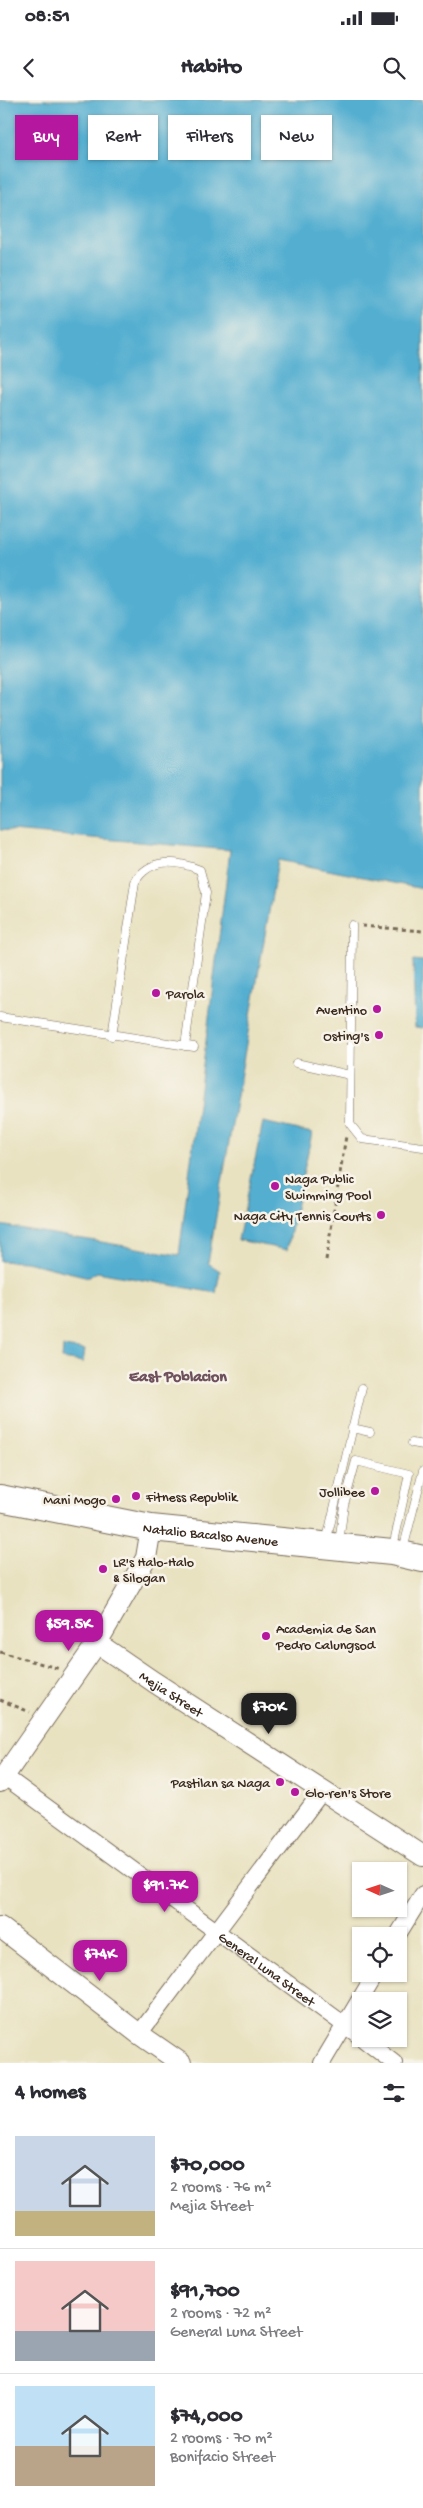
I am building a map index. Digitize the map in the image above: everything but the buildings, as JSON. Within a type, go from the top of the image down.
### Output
[{"type":"highway","name":"Natalio Bacalso Avenue","points":[[0,1498],[151,1528],[406,1555]]},
{"type":"street","points":[[2,1779],[96,1643],[146,1558],[151,1528]]},
{"type":"street","name":"Mejia Street","points":[[96,1643],[423,1856]]},
{"type":"street","name":"General Luna Street","points":[[2,1779],[352,2030]]},
{"type":"street","points":[[139,2034],[323,1790]]},
{"type":"street","points":[[403,1927],[423,1894]]},
{"type":"street","points":[[0,1927],[139,2034],[181,2063]]},
{"type":"street","points":[[322,2063],[370,1982]]},
{"type":"street","name":"General Luna Street","points":[[374,2047],[394,2063]]},
{"type":"lane","points":[[112,1036],[135,882],[141,872],[153,864],[183,862],[200,870],[206,893],[185,1046]]},
{"type":"lane","points":[[352,925],[350,1124],[362,1139],[423,1147]]},
{"type":"lane","points":[[0,1017],[112,1036],[194,1047]]},
{"type":"lane","points":[[296,1064],[350,1074]]},
{"type":"lane","points":[[332,1546],[352,1428],[362,1388]]},
{"type":"lane","points":[[352,1428],[370,1432]]},
{"type":"lane","points":[[412,1443],[423,1445]]},
{"type":"lane","points":[[332,1546],[356,1461],[409,1474],[398,1514],[406,1555]]},
{"type":"lane","points":[[406,1555],[423,1471]]},
{"type":"path","points":[[352,925],[423,931]]},
{"type":"path","points":[[326,1260],[345,1139],[350,1124]]},
{"type":"path","points":[[0,1652],[74,1675]]},
{"type":"path","points":[[0,1700],[44,1718]]},
{"type":"water","points":[[0,100],[423,100],[423,889],[278,860],[208,1263],[220,1271],[216,1293],[97,1272],[89,1277],[26,1262],[0,1261],[0,1225],[179,1255],[230,850],[0,830]]},
{"type":"water","points":[[413,960],[423,961],[423,1028],[415,1027]]},
{"type":"water","name":"Naga Public Swimming Pool","points":[[263,1122],[312,1133],[287,1250],[238,1240]]},
{"type":"water","points":[[63,1347],[85,1350],[83,1362],[62,1359]]},
{"type":"place","name":"Parola","points":[[156,993]]},
{"type":"place","name":"Aventino","points":[[377,1009]]},
{"type":"place","name":"Osting's","points":[[379,1035]]},
{"type":"place","name":"Naga Public Swimming Pool","points":[[275,1186]]},
{"type":"place","name":"Naga City Tennis Courts","points":[[381,1215]]},
{"type":"place","name":"Jollibee","points":[[375,1491]]},
{"type":"place","name":"Fitness Republik","points":[[136,1496]]},
{"type":"place","name":"Mani Mogo","points":[[116,1499]]},
{"type":"place","name":"LR's Halo-Halo & Silogan","points":[[103,1569]]},
{"type":"place","name":"Academia de San Pedro Calungsod","points":[[266,1636]]},
{"type":"place","name":"Pastilan sa Naga","points":[[280,1782]]},
{"type":"place","name":"Glo-ren's Store","points":[[295,1792]]},
{"type":"district","name":"East Poblacion","points":[[178,1375]]}]
